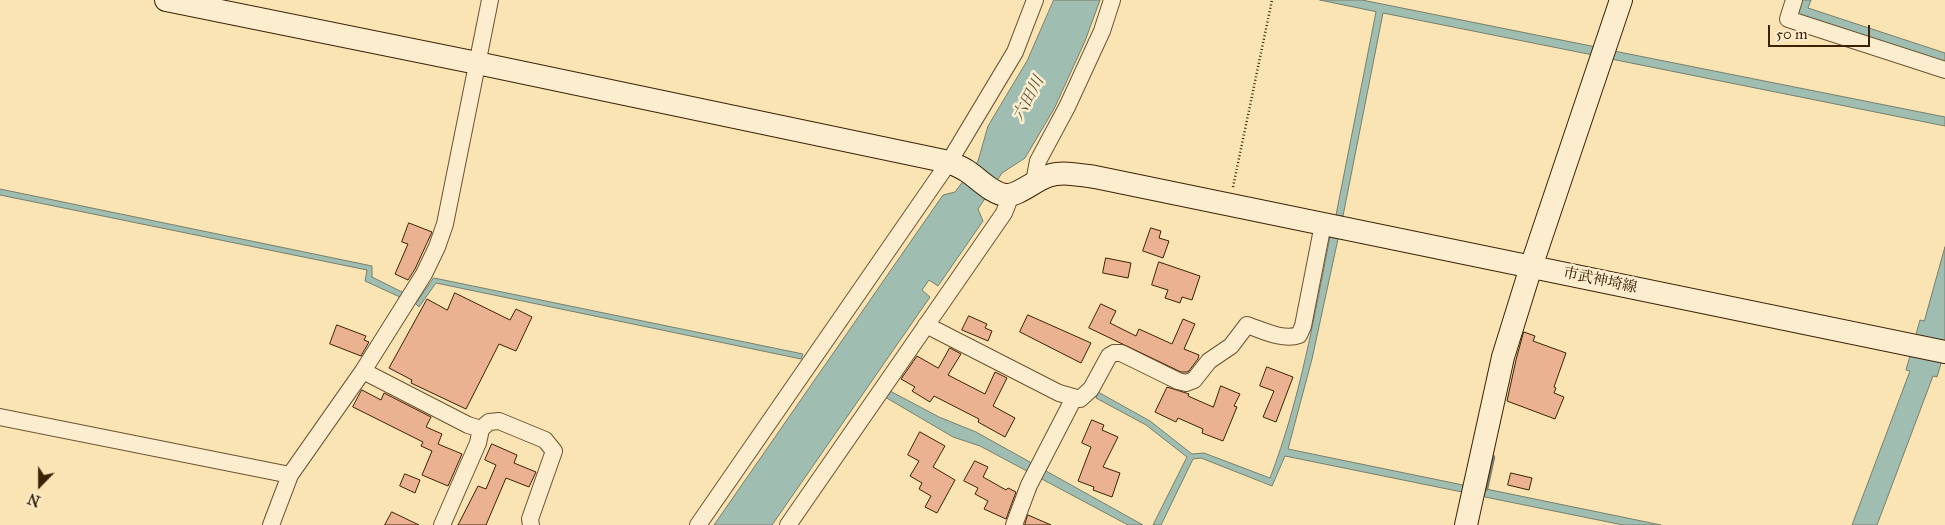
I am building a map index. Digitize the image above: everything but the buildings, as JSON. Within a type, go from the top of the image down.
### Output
[{"type":"street","points":[[166,0],[477,62],[957,166],[1004,194],[1004,213],[788,525]]},
{"type":"street","points":[[274,523],[290,476],[363,371],[424,274],[437,248],[445,224],[490,0]]},
{"type":"street","points":[[698,525],[957,166],[1015,52],[1035,0]]},
{"type":"street","points":[[1034,182],[1038,161],[1067,107],[1102,31],[1112,0]]},
{"type":"street","points":[[1466,525],[1503,357],[1531,267],[1621,0]]},
{"type":"street","points":[[1794,0],[1788,19],[1945,70]]},
{"type":"street","name":"市武神埼線","points":[[1004,194],[1050,175],[1068,174],[1095,177],[1945,352]]},
{"type":"street","points":[[926,325],[1059,393],[1074,398],[1080,399],[1091,389],[1109,356],[1114,353],[1121,353],[1178,381],[1186,383],[1194,380],[1209,361],[1231,346],[1247,325],[1292,338],[1299,335],[1303,326],[1323,224]]},
{"type":"street","points":[[363,371],[468,425],[481,429]]},
{"type":"street","points":[[1014,525],[1036,470],[1074,398]]},
{"type":"street","points":[[0,417],[290,476]]},
{"type":"street","points":[[442,525],[478,442],[481,429],[489,422],[499,421],[545,440],[554,451],[530,519],[531,525]]},
{"type":"path","points":[[1230,205],[1272,0]]},
{"type":"water","name":"六田川","points":[[1054,0],[1100,0],[1085,41],[1054,109],[1025,158],[1002,173],[978,209],[983,221],[938,286],[929,280],[922,290],[930,297],[772,525],[714,525],[943,195],[955,192],[978,161],[988,126],[1027,61]]},
{"type":"water","points":[[1320,0],[1362,0],[1596,47],[1593,55],[1383,13],[1343,216],[1336,215],[1376,12]]},
{"type":"water","points":[[1802,0],[1811,0],[1808,8],[1945,53],[1945,63],[1797,14]]},
{"type":"water","points":[[1614,51],[1945,117],[1945,126],[1611,59]]},
{"type":"water","points":[[0,189],[372,266],[372,277],[404,293],[402,298],[365,281],[367,270],[0,195]]},
{"type":"water","points":[[1330,237],[1338,239],[1312,359],[1288,449],[1463,485],[1462,492],[1285,456],[1272,486],[1201,458],[1193,459],[1161,525],[1153,525],[1187,457],[1146,425],[1096,398],[1098,392],[1150,421],[1192,454],[1204,453],[1270,478],[1281,449],[1298,389]]},
{"type":"water","points":[[1945,247],[1945,350],[1937,377],[1933,376],[1877,525],[1852,525],[1910,371],[1906,370],[1920,320],[1924,321]]},
{"type":"water","points":[[434,278],[803,354],[801,359],[436,283],[419,307],[416,304]]},
{"type":"water","points":[[890,391],[939,417],[976,432],[1143,525],[1128,525],[980,446],[953,437],[885,397]]},
{"type":"water","points":[[1486,489],[1661,525],[1623,525],[1485,497]]},
{"type":"waterway","points":[[1486,489],[1493,457]]}]
